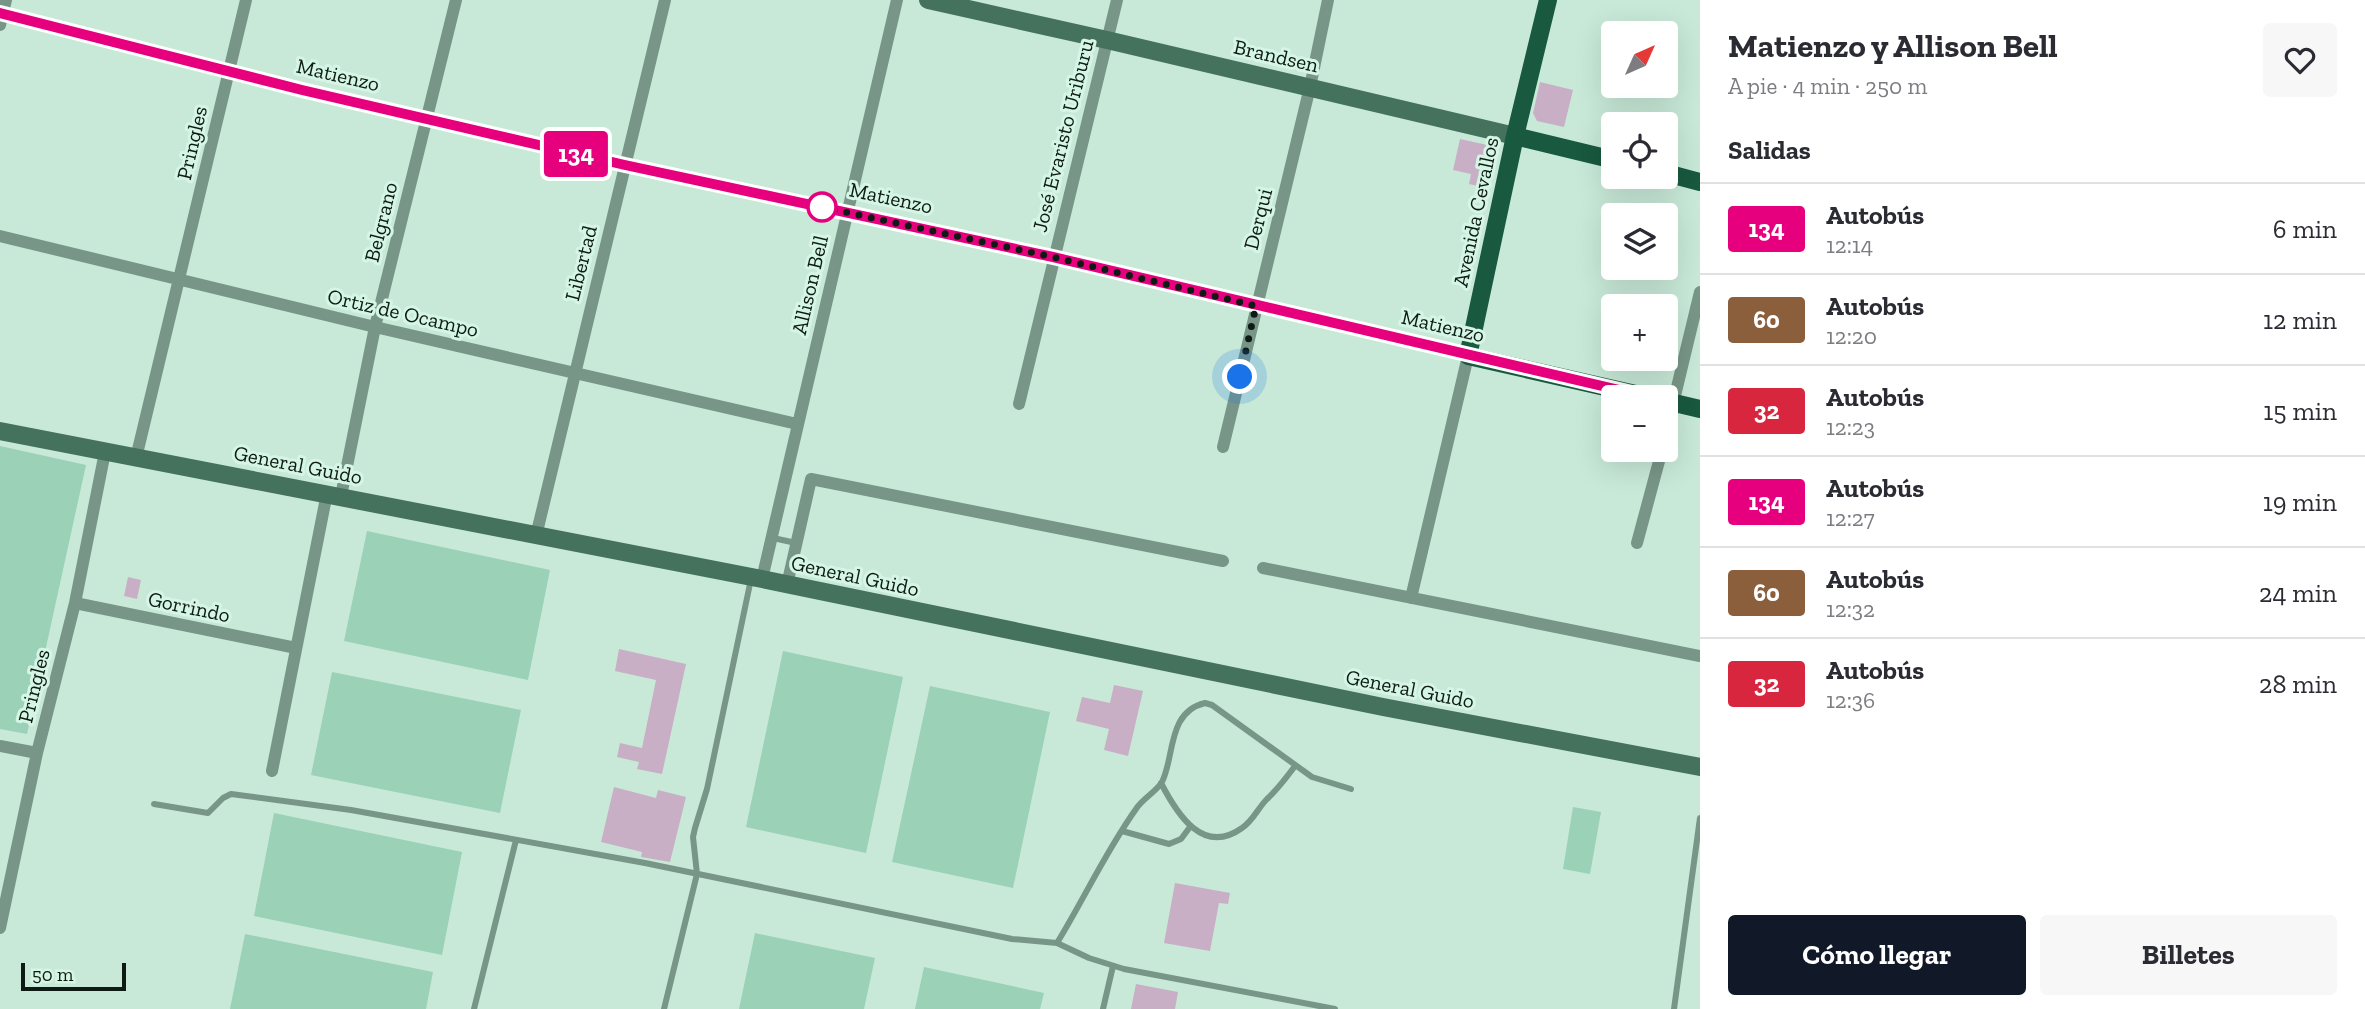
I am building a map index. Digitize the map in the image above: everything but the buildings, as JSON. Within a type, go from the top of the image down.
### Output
[{"type":"main road","name":"Brandsen","points":[[928,0],[1601,157]]},
{"type":"main road","name":"Avenida Cevallos","points":[[1468,356],[1515,136],[1548,0]]},
{"type":"main road","points":[[1678,176],[1700,182]]},
{"type":"main road","name":"Matienzo","points":[[1468,356],[1601,386]]},
{"type":"main road","points":[[1678,404],[1700,409]]},
{"type":"main road","name":"General Guido","points":[[0,431],[334,494],[1370,704],[1700,767]]},
{"type":"street","points":[[1,17],[6,0]]},
{"type":"street","name":"Pringles","points":[[136,458],[246,0]]},
{"type":"street","name":"Belgrano","points":[[272,771],[296,648],[456,0]]},
{"type":"street","name":"Libertad","points":[[536,536],[573,373],[665,0]]},
{"type":"street","name":"Allison Bell","points":[[757,578],[773,538],[797,424],[897,0]]},
{"type":"street","name":"José Evaristo Uriburu","points":[[1019,404],[1117,0]]},
{"type":"street","name":"Derqui","points":[[1223,447],[1310,87],[1328,0]]},
{"type":"street","name":"Matienzo","points":[[1,17],[228,73],[625,165],[1053,257],[1468,356]]},
{"type":"street","name":"Ortiz de Ocampo","points":[[0,236],[375,327],[797,424]]},
{"type":"street","points":[[1675,385],[1700,292]]},
{"type":"street","name":"Avenida Cevallos","points":[[1411,598],[1468,356]]},
{"type":"street","name":"Pringles","points":[[0,928],[37,753],[75,603],[105,452]]},
{"type":"street","points":[[1637,543],[1659,462]]},
{"type":"street","points":[[787,585],[811,479],[1223,561]]},
{"type":"street","points":[[1263,568],[1700,656]]},
{"type":"street","name":"Gorrindo","points":[[75,603],[296,648]]},
{"type":"street","points":[[0,746],[37,753]]},
{"type":"lane","points":[[773,538],[796,543]]},
{"type":"lane","points":[[664,1009],[697,874],[693,837],[757,578]]},
{"type":"lane","points":[[1057,943],[1137,807],[1161,783],[1172,739],[1180,722],[1193,707],[1205,703],[1322,782],[1351,789]]},
{"type":"lane","points":[[1161,783],[1190,827],[1205,836],[1216,837],[1241,829],[1276,792],[1295,766]]},
{"type":"lane","points":[[154,804],[208,813],[230,794],[351,810],[645,863],[1012,939],[1057,943],[1113,966],[1335,1009]]},
{"type":"lane","points":[[1674,1009],[1700,818]]},
{"type":"lane","points":[[1122,831],[1176,844],[1190,827]]},
{"type":"lane","points":[[474,1009],[516,840]]},
{"type":"lane","points":[[1103,1009],[1113,966]]},
{"type":"green space","points":[[0,446],[86,465],[27,734],[0,729]]},
{"type":"green space","points":[[367,531],[550,570],[528,680],[344,641]]},
{"type":"green space","points":[[783,651],[903,677],[866,853],[746,827]]},
{"type":"green space","points":[[332,672],[521,710],[500,813],[311,775]]},
{"type":"green space","points":[[930,686],[1050,712],[1013,888],[892,862]]},
{"type":"green space","points":[[1573,807],[1601,812],[1590,874],[1563,869]]},
{"type":"green space","points":[[274,813],[462,852],[442,955],[254,916]]},
{"type":"green space","points":[[755,933],[875,958],[864,1009],[739,1009]]},
{"type":"green space","points":[[245,934],[433,972],[426,1009],[230,1009]]},
{"type":"green space","points":[[924,967],[1044,993],[1040,1009],[915,1009]]},
{"type":"bus line","name":"134","points":[[0,13],[228,73],[625,165],[1053,257],[1601,386]]},
{"type":"route","points":[[822,207],[1053,257],[1256,306],[1240,377]]}]
